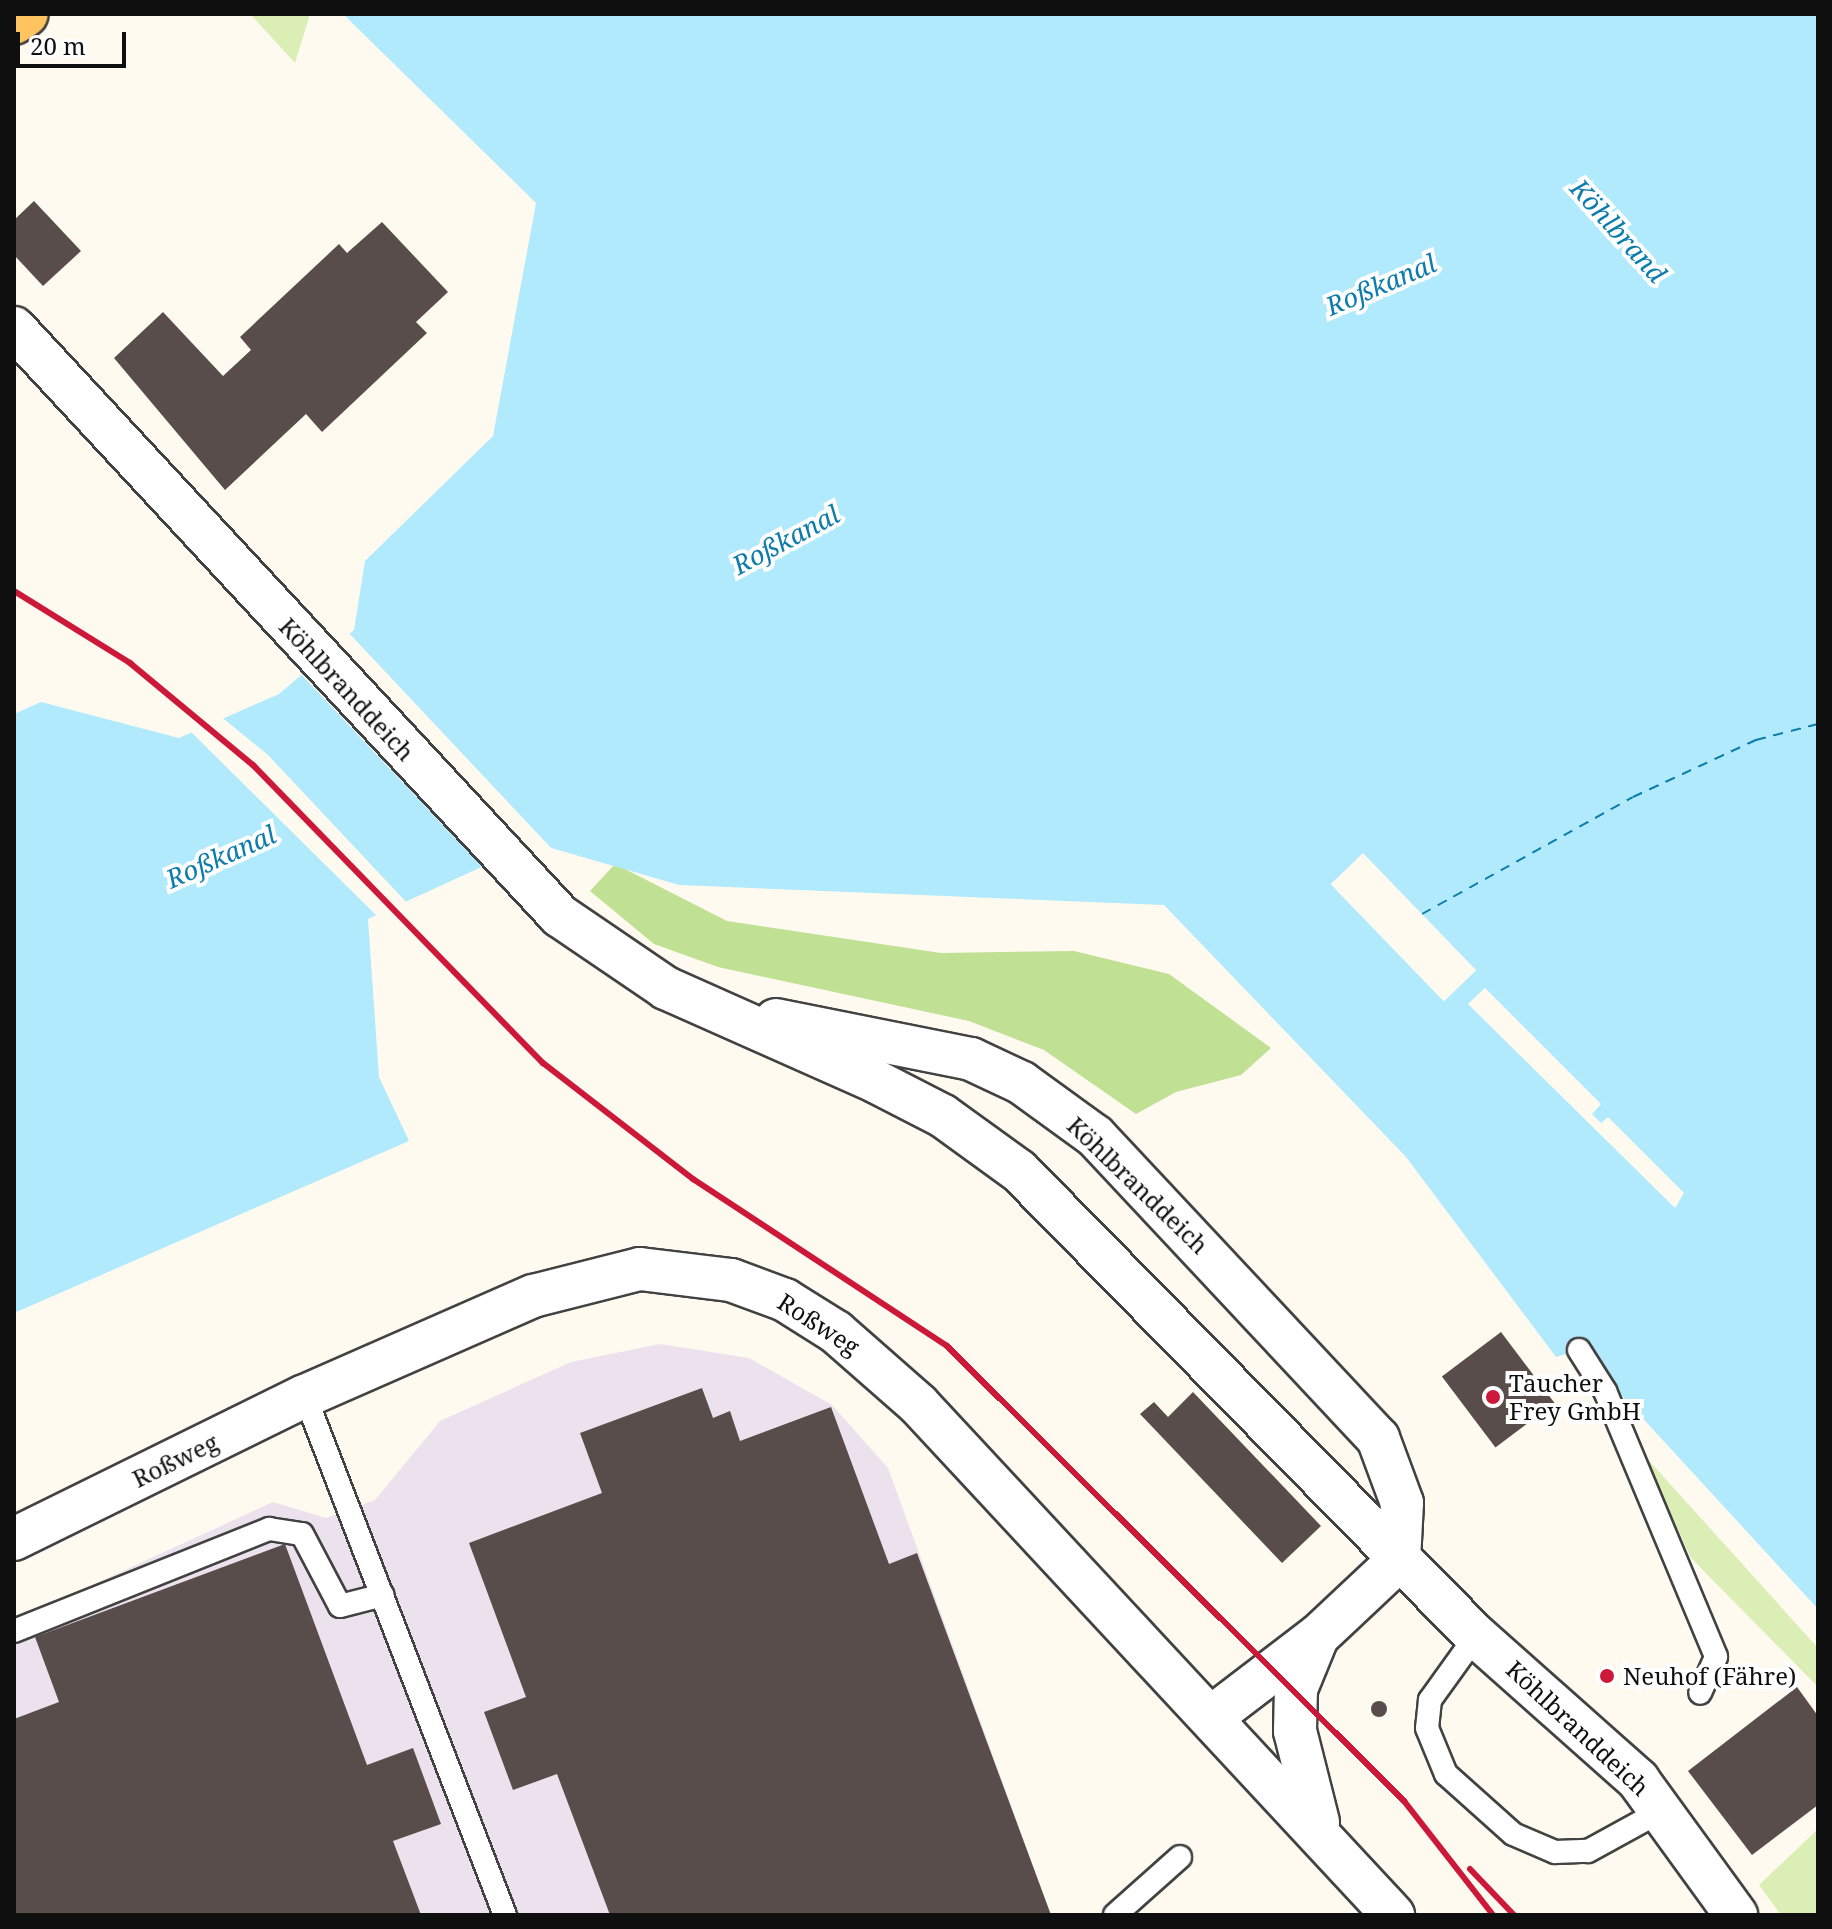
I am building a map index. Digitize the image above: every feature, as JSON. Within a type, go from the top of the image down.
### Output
[{"type":"main road","points":[[14,22],[26,14]]},
{"type":"street","name":"Köhlbranddeich","points":[[14,328],[524,877],[612,956],[712,1010],[889,1088],[1019,1171],[1476,1636],[1589,1732],[1663,1810],[1736,1915]]},
{"type":"street","name":"Köhlbranddeich","points":[[712,1010],[971,1059],[1022,1083],[1095,1136],[1378,1438],[1402,1503],[1399,1560]]},
{"type":"street","name":"Roßweg","points":[[22,1537],[305,1396],[474,1319],[591,1276],[690,1272],[764,1290],[870,1358],[1213,1716],[1393,1915]]},
{"type":"street","points":[[1213,1716],[1319,1635],[1399,1560]]},
{"type":"street","points":[[1319,1635],[1296,1689],[1295,1731],[1321,1833]]},
{"type":"lane","points":[[1579,1350],[1605,1391],[1716,1657],[1700,1693]]},
{"type":"lane","points":[[305,1396],[505,1915]]},
{"type":"lane","points":[[14,1631],[269,1529],[302,1534],[340,1606],[383,1595]]},
{"type":"lane","points":[[1476,1636],[1430,1700],[1427,1728],[1446,1774],[1513,1834],[1555,1852],[1613,1841],[1663,1810]]},
{"type":"lane","points":[[1115,1915],[1180,1857]]},
{"type":"shaded area","points":[[660,1344],[749,1358],[832,1405],[888,1468],[1051,1915],[14,1915],[14,1621],[273,1502],[326,1518],[375,1500],[440,1421],[571,1362]]},
{"type":"green space","points":[[250,14],[310,14],[295,63]]},
{"type":"green space","points":[[615,864],[727,921],[941,953],[1074,951],[1169,974],[1271,1048],[1241,1075],[1176,1092],[1136,1114],[1044,1050],[969,1021],[718,967],[654,944],[590,891]]},
{"type":"green space","points":[[1644,1455],[1818,1648],[1818,1687],[1691,1558]]},
{"type":"green space","points":[[1818,1829],[1818,1915],[1781,1915],[1759,1885]]},
{"type":"water","points":[[343,14],[1818,14],[1818,1609],[1580,1350],[1556,1357],[1406,1157],[1164,905],[679,885],[534,843],[368,919],[379,1077],[409,1141],[14,1313],[14,714],[41,702],[179,738],[279,694],[354,630],[365,561],[493,436],[536,203]]},
{"type":"pier","points":[[347,631],[553,850],[535,847],[485,870],[299,672]]},
{"type":"pier","points":[[219,715],[268,755],[409,905],[379,918],[188,729]]},
{"type":"pier","points":[[1363,853],[1476,970],[1444,1002],[1331,884]]},
{"type":"pier","points":[[1485,988],[1601,1104],[1592,1114],[1601,1123],[1608,1117],[1684,1193],[1675,1208],[1468,1004]]},
{"type":"building","points":[[34,201],[81,251],[43,286],[14,255],[14,220]]},
{"type":"building","points":[[382,222],[448,292],[416,322],[427,333],[322,432],[306,414],[225,490],[114,358],[163,312],[223,376],[251,350],[240,337],[339,244],[347,253]]},
{"type":"building","points":[[1501,1332],[1555,1403],[1495,1448],[1442,1377]]},
{"type":"building","points":[[702,1388],[713,1418],[730,1411],[740,1441],[831,1407],[889,1564],[917,1553],[1051,1915],[610,1915],[557,1774],[513,1790],[484,1712],[526,1697],[469,1543],[602,1493],[580,1433]]},
{"type":"building","points":[[1193,1392],[1321,1526],[1282,1563],[1140,1414],[1154,1402],[1168,1417]]},
{"type":"building","points":[[285,1544],[367,1765],[413,1748],[441,1824],[393,1841],[421,1915],[14,1915],[14,1719],[59,1702],[35,1637]]},
{"type":"building","points":[[1797,1687],[1818,1716],[1818,1805],[1752,1855],[1688,1771]]},
{"type":"building","points":[[1376,1701],[1382,1701],[1387,1709],[1385,1715],[1376,1717],[1371,1712],[1371,1706]]},
{"type":"ferry route","points":[[1422,914],[1633,797],[1756,740],[1818,724]]},
{"type":"railway","points":[[14,591],[130,663],[253,765],[543,1063],[693,1179],[947,1346],[1404,1801],[1493,1915]]},
{"type":"railway","points":[[1470,1869],[1514,1915]]},
{"type":"place","name":"Taucher Frey GmbH","points":[[1493,1397]]},
{"type":"place","name":"Neuhof (Fähre)","points":[[1607,1676]]},
{"type":"water label","name":"Köhlbrand","points":[[1618,231]]},
{"type":"water label","name":"Roßkanal","points":[[1381,285]]},
{"type":"water label","name":"Roßkanal","points":[[786,540]]},
{"type":"water label","name":"Roßkanal","points":[[221,857]]}]
